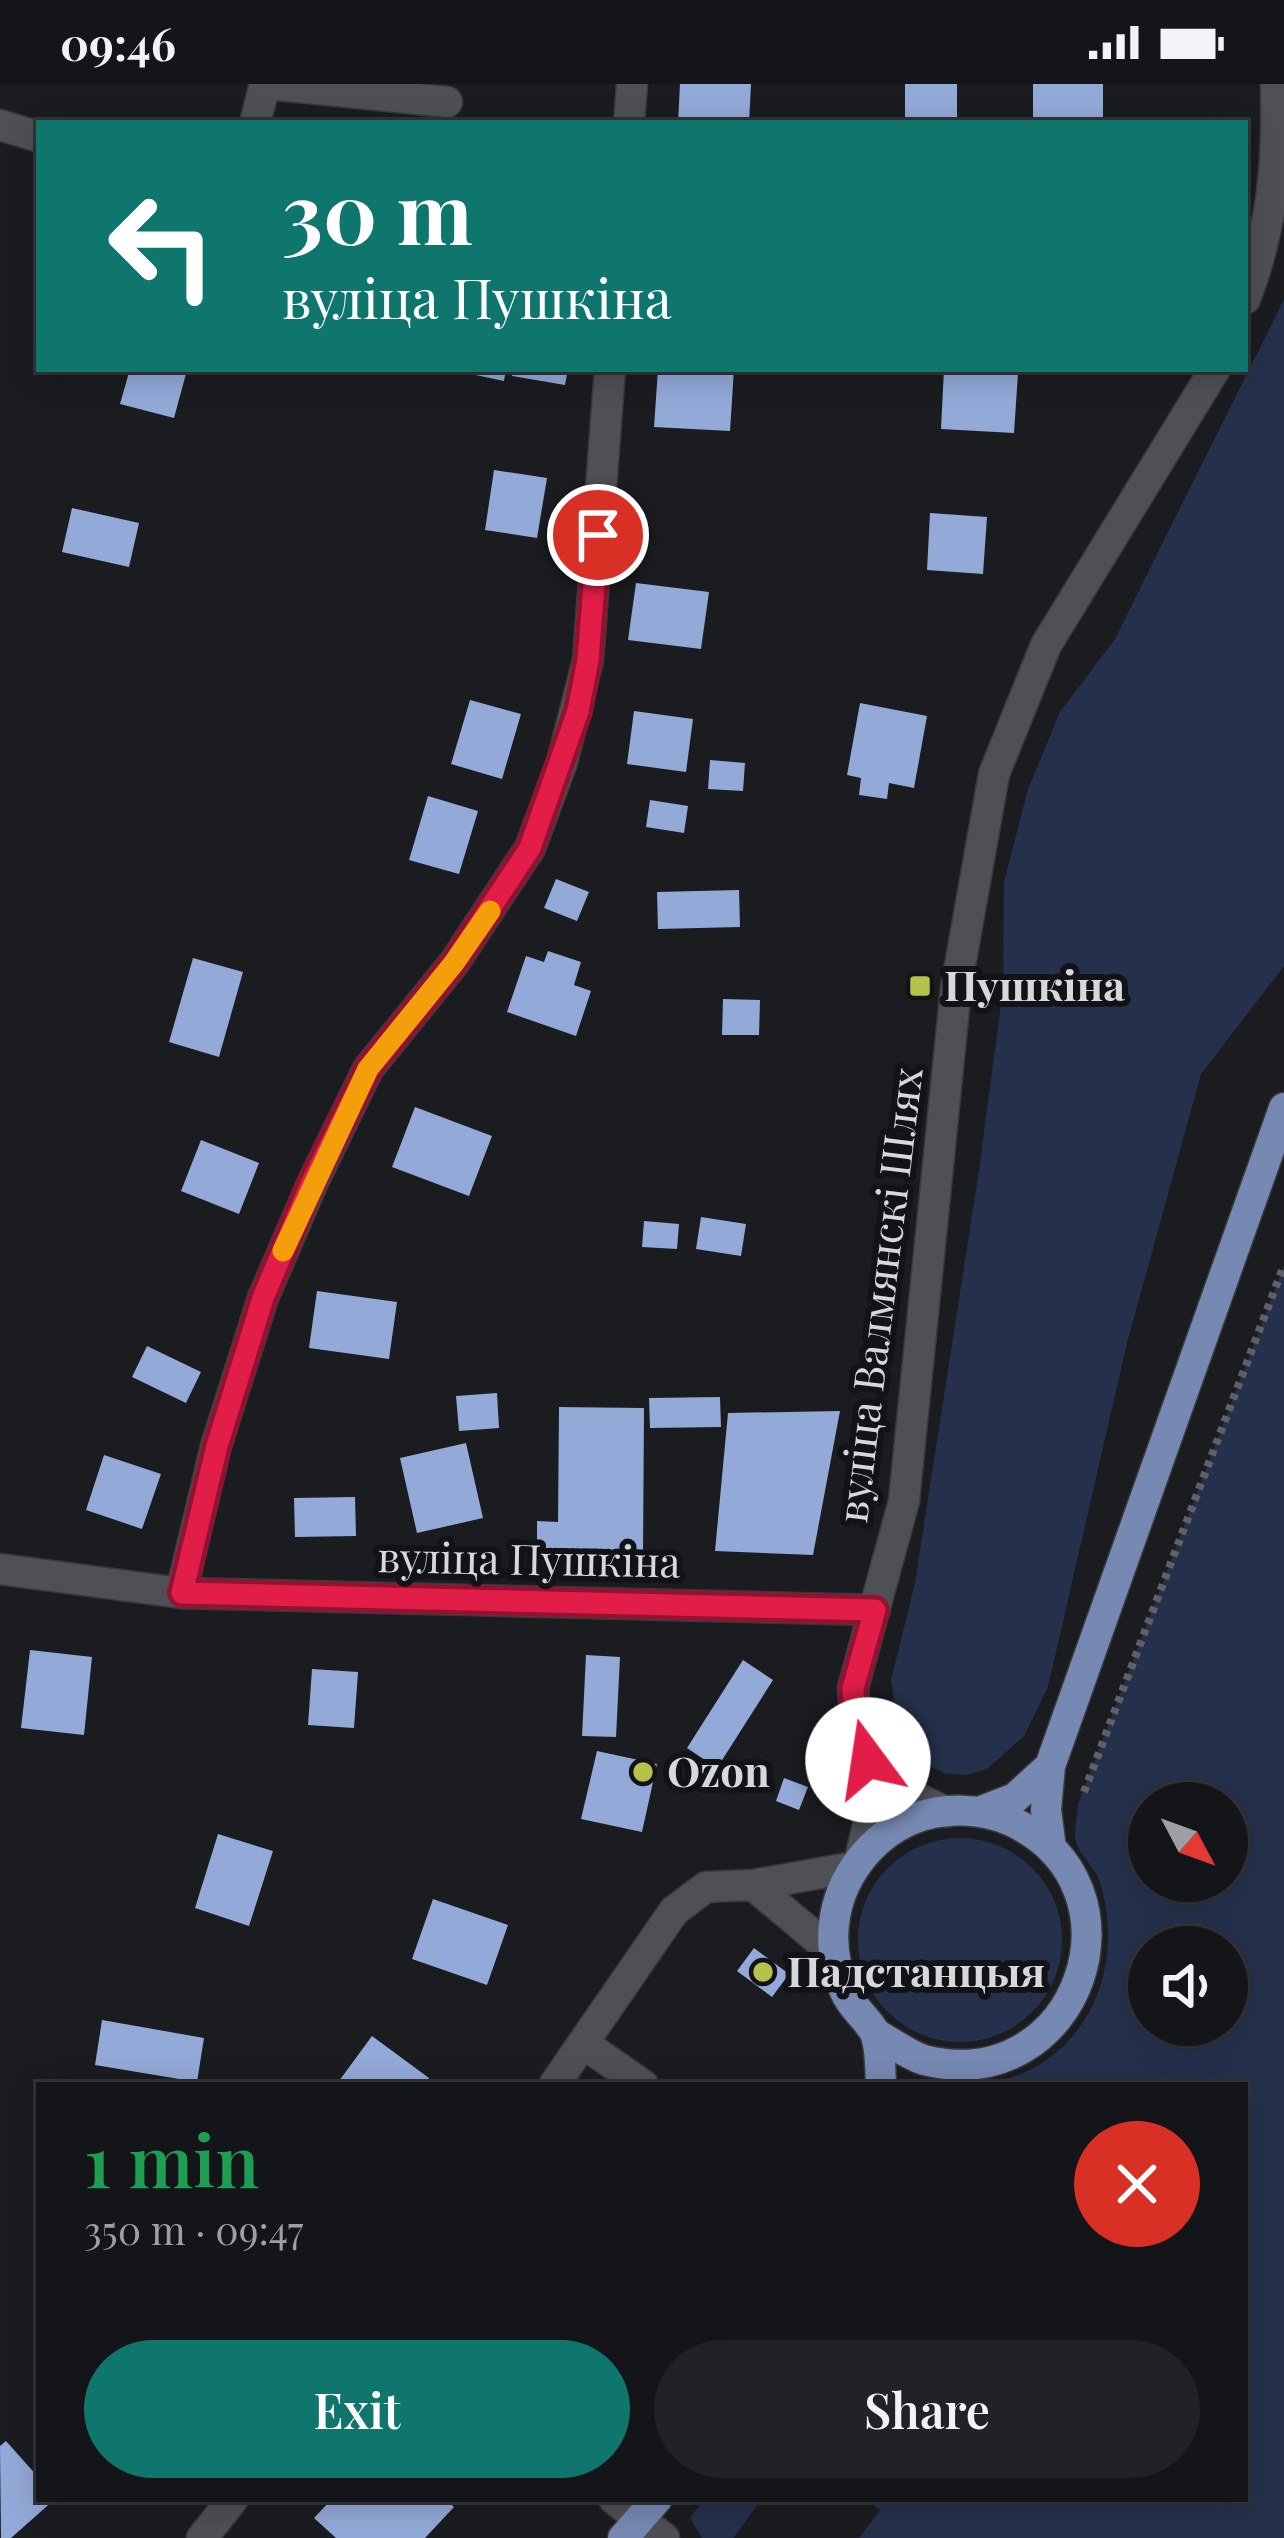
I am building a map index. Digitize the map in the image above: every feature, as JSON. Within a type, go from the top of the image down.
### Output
[{"type":"main road","points":[[1051,1848],[1046,1810],[1050,1766],[1284,1108]]},
{"type":"main road","points":[[979,1812],[1015,1798],[1050,1766]]},
{"type":"main road","points":[[833,1952],[847,1996],[876,2034],[921,2059],[974,2065],[1009,2056],[1039,2038],[1064,2012],[1080,1980],[1088,1946],[1084,1910],[1072,1877],[1051,1848],[1006,1819],[979,1812],[946,1812],[913,1819],[884,1836],[857,1863]]},
{"type":"main road","name":"вуліца Валмянскі Шлях","points":[[833,1952],[838,1901],[857,1863]]},
{"type":"main road","points":[[876,2034],[880,2082]]},
{"type":"main road","points":[[953,2082],[974,2065]]},
{"type":"street","points":[[256,120],[267,84],[447,102]]},
{"type":"street","points":[[629,120],[632,84]]},
{"type":"street","points":[[1248,289],[1278,160],[1276,84]]},
{"type":"street","points":[[0,124],[36,136]]},
{"type":"street","points":[[182,1593],[217,1446],[263,1298],[311,1184],[368,1069],[454,963],[530,848],[562,762],[588,660],[610,372]]},
{"type":"street","name":"вуліца Валмянскі Шлях","points":[[857,1863],[868,1820],[868,1760],[855,1722],[853,1688],[904,1501],[956,988],[994,774],[1046,645],[1213,372]]},
{"type":"street","name":"вуліца Пушкіна","points":[[0,1569],[182,1593],[875,1610]]},
{"type":"street","points":[[868,1760],[913,1796],[946,1812]]},
{"type":"street","points":[[556,2082],[674,1911],[706,1887],[753,1885],[857,1863]]},
{"type":"street","points":[[753,1885],[833,1952]]},
{"type":"street","points":[[584,2044],[640,2082]]},
{"type":"street","points":[[202,2538],[231,2502]]},
{"type":"street","points":[[618,2502],[646,2524]]},
{"type":"path","points":[[1078,1804],[1284,1265]]},
{"type":"shaded area","points":[[1284,299],[1284,966],[1201,1074],[1127,1343],[1048,1687],[1024,1736],[987,1769],[966,1775],[943,1773],[915,1758],[899,1737],[891,1680],[915,1583],[979,1170],[1003,989],[1004,882],[1028,789],[1060,712],[1115,639]]},
{"type":"shaded area","points":[[1284,1265],[1284,2538],[859,2538],[880,2510],[869,2502],[1248,2502],[1248,2082],[996,2082],[1056,2053],[1075,2034],[1100,1988],[1108,1936],[1106,1909],[1098,1877],[1076,1842],[1078,1804]]},
{"type":"shaded area","points":[[960,1838],[999,1845],[1032,1868],[1055,1901],[1062,1940],[1055,1979],[1032,2012],[999,2035],[960,2042],[921,2035],[888,2012],[865,1979],[858,1940],[865,1901],[888,1868],[921,1845]]},
{"type":"shaded area","points":[[702,2502],[760,2502],[733,2538],[702,2538],[690,2518]]},
{"type":"building","points":[[680,84],[751,84],[749,120],[678,120]]},
{"type":"building","points":[[905,84],[957,84],[957,120],[905,120]]},
{"type":"building","points":[[1033,84],[1103,84],[1103,120],[1033,120]]},
{"type":"building","points":[[129,372],[186,372],[174,418],[120,404]]},
{"type":"building","points":[[461,372],[506,372],[504,381]]},
{"type":"building","points":[[513,372],[567,372],[565,385],[512,376]]},
{"type":"building","points":[[658,372],[734,372],[730,431],[654,427]]},
{"type":"building","points":[[944,372],[1018,373],[1014,433],[941,429]]},
{"type":"building","points":[[494,470],[547,478],[537,538],[485,530]]},
{"type":"building","points":[[72,508],[139,523],[129,567],[62,552]]},
{"type":"building","points":[[930,513],[987,517],[983,574],[927,570]]},
{"type":"building","points":[[636,583],[709,592],[701,649],[628,640]]},
{"type":"building","points":[[470,700],[521,714],[502,779],[451,764]]},
{"type":"building","points":[[860,703],[927,716],[914,788],[889,783],[887,799],[859,795],[861,778],[847,775]]},
{"type":"building","points":[[634,711],[693,719],[686,772],[627,764]]},
{"type":"building","points":[[710,760],[745,763],[743,791],[708,789]]},
{"type":"building","points":[[428,796],[478,811],[459,874],[409,860]]},
{"type":"building","points":[[650,800],[688,806],[684,833],[646,827]]},
{"type":"building","points":[[556,879],[589,892],[577,921],[544,908]]},
{"type":"building","points":[[739,890],[740,927],[658,929],[657,892]]},
{"type":"building","points":[[548,951],[581,962],[574,985],[591,991],[576,1036],[507,1012],[526,956],[544,962]]},
{"type":"building","points":[[193,958],[243,972],[219,1057],[169,1042]]},
{"type":"building","points":[[723,999],[760,1000],[759,1035],[722,1035]]},
{"type":"building","points":[[415,1107],[492,1136],[469,1196],[392,1167]]},
{"type":"building","points":[[201,1140],[259,1163],[239,1214],[181,1191]]},
{"type":"building","points":[[701,1217],[746,1224],[741,1256],[696,1249]]},
{"type":"building","points":[[644,1221],[679,1224],[677,1249],[642,1247]]},
{"type":"building","points":[[317,1291],[397,1302],[389,1359],[309,1348]]},
{"type":"building","points":[[147,1346],[201,1372],[186,1403],[132,1377]]},
{"type":"building","points":[[497,1393],[499,1428],[459,1431],[456,1396]]},
{"type":"building","points":[[720,1397],[721,1427],[650,1428],[649,1398]]},
{"type":"building","points":[[559,1407],[644,1408],[643,1554],[537,1553],[537,1521],[558,1522]]},
{"type":"building","points":[[840,1411],[813,1555],[715,1551],[728,1413]]},
{"type":"building","points":[[466,1443],[483,1518],[417,1533],[400,1458]]},
{"type":"building","points":[[104,1455],[161,1474],[142,1529],[86,1510]]},
{"type":"building","points":[[355,1497],[356,1536],[295,1537],[294,1498]]},
{"type":"building","points":[[30,1650],[92,1657],[84,1735],[21,1728]]},
{"type":"building","points":[[586,1655],[620,1657],[616,1737],[582,1736]]},
{"type":"building","points":[[743,1660],[773,1680],[717,1768],[687,1748]]},
{"type":"building","points":[[312,1669],[358,1672],[354,1728],[308,1725]]},
{"type":"building","points":[[597,1751],[657,1764],[642,1832],[581,1819]]},
{"type":"building","points":[[784,1778],[808,1787],[799,1810],[776,1801]]},
{"type":"building","points":[[218,1834],[273,1851],[249,1926],[195,1908]]},
{"type":"building","points":[[433,1899],[508,1925],[487,1985],[412,1959]]},
{"type":"building","name":"Падстанцыя","points":[[754,1948],[789,1974],[772,1997],[737,1971]]},
{"type":"building","points":[[102,2020],[204,2038],[197,2082],[95,2065]]},
{"type":"building","points":[[372,2036],[429,2078],[426,2082],[338,2082]]},
{"type":"building","points":[[6,2441],[36,2475],[36,2502],[52,2502],[11,2538],[1,2538],[0,2446]]},
{"type":"building","points":[[329,2502],[448,2502],[454,2507],[425,2538],[336,2538],[314,2518]]},
{"type":"slow traffic","points":[[283,1251],[368,1069],[490,911]]},
{"type":"place","name":"Пушкіна","points":[[920,986]]},
{"type":"place","name":"Ozon","points":[[643,1772]]},
{"type":"place","name":"Падстанцыя","points":[[763,1972]]},
{"type":"route","points":[[598,535],[588,660],[578,711],[530,848],[454,963],[368,1069],[311,1184],[263,1298],[217,1446],[182,1593],[875,1610],[853,1688],[855,1722],[868,1760]]}]
